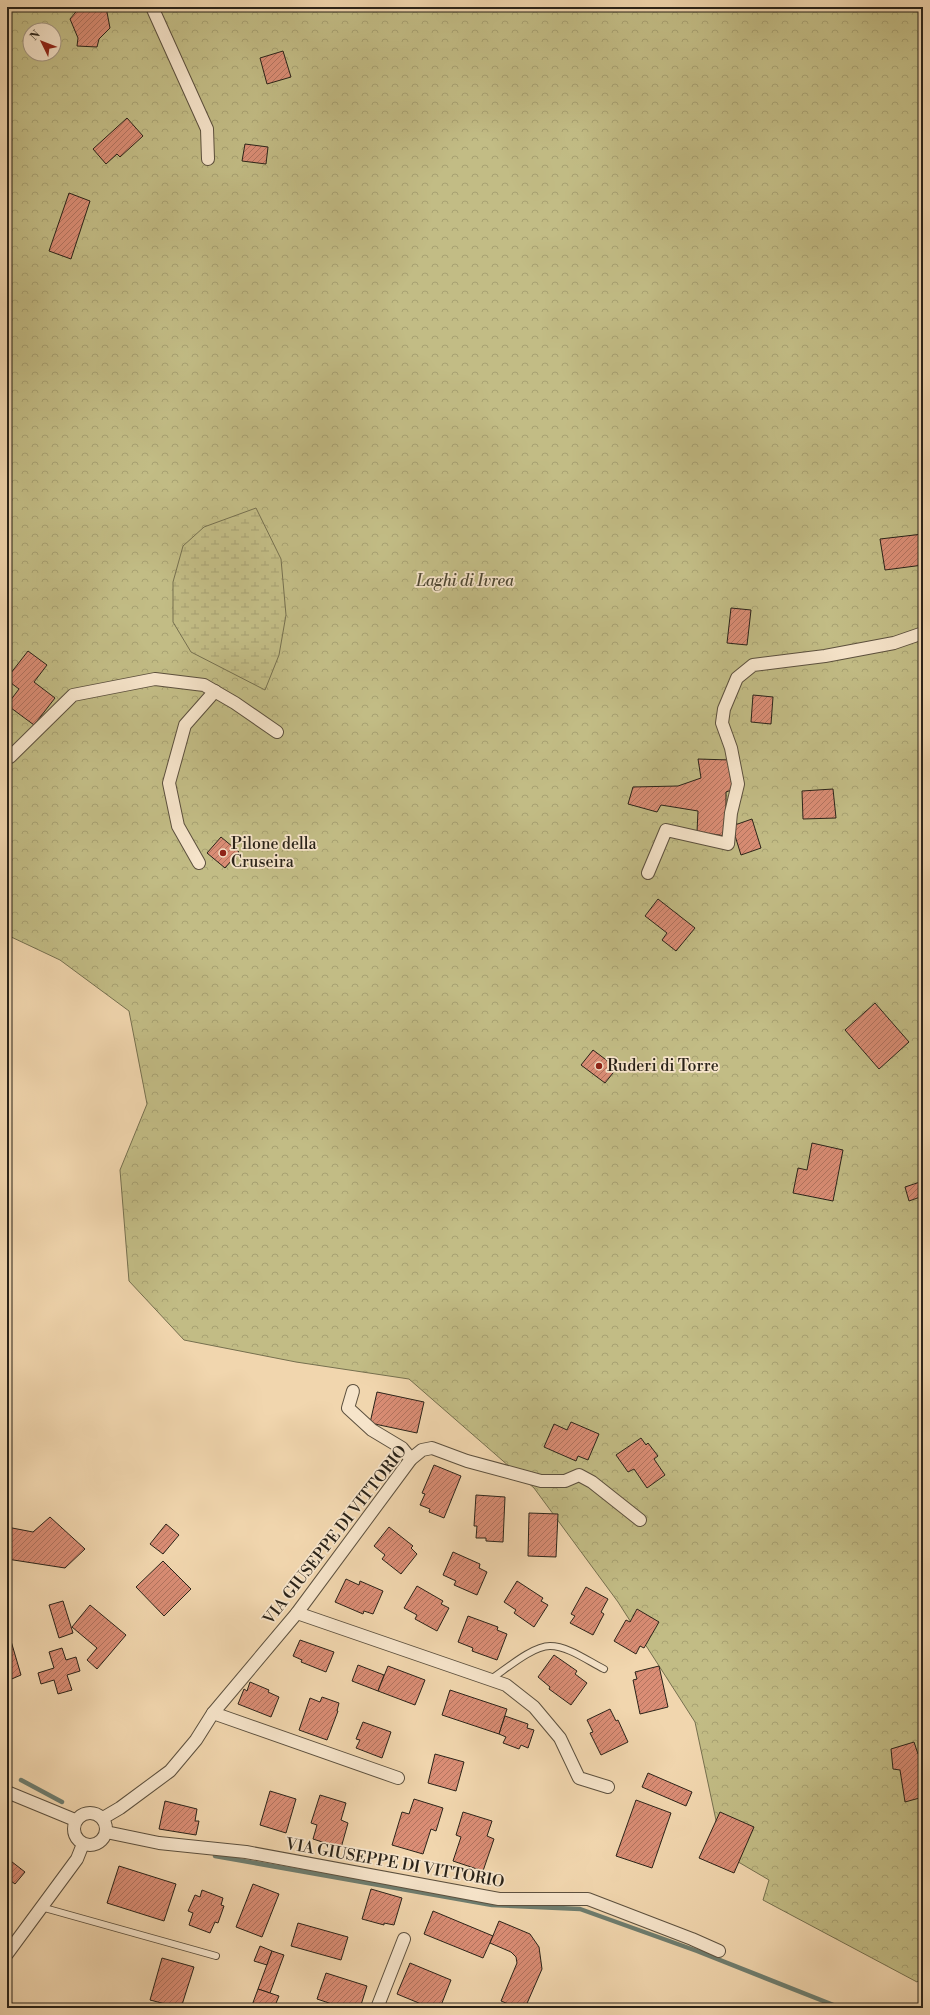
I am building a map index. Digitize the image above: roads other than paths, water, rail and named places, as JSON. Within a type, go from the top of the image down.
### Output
[{"type":"street","points":[[152,7],[207,130],[208,159]]},
{"type":"street","points":[[648,873],[666,830],[728,844],[731,813],[738,784],[731,748],[722,723],[724,709],[737,678],[753,665],[825,656],[894,643],[923,633]]},
{"type":"street","points":[[7,756],[10,757],[73,695],[156,679],[204,685],[277,732]]},
{"type":"street","points":[[199,863],[178,826],[169,784],[185,725],[215,691]]},
{"type":"street","points":[[353,1390],[348,1408],[372,1430],[402,1448],[411,1459]]},
{"type":"street","name":"VIA GIUSEPPE DI VITTORIO","points":[[103,1818],[120,1808],[170,1771],[196,1740],[213,1712],[297,1613],[411,1459],[422,1450],[432,1448],[467,1461],[541,1482],[565,1481],[578,1475],[592,1482],[640,1520]]},
{"type":"street","points":[[297,1613],[506,1685],[534,1707],[560,1738],[579,1778],[608,1787]]},
{"type":"street","points":[[213,1712],[398,1778]]},
{"type":"street","points":[[7,1792],[75,1820]]},
{"type":"street","points":[[94,1813],[103,1818],[106,1825],[106,1832],[101,1841],[93,1845],[83,1844],[76,1838],[73,1829],[75,1820],[83,1814],[94,1813]]},
{"type":"street","name":"VIA GIUSEPPE DI VITTORIO","points":[[106,1832],[159,1843],[246,1852],[499,1899],[588,1899],[692,1939],[719,1952]]},
{"type":"street","points":[[7,1954],[77,1859],[83,1844]]},
{"type":"street","points":[[377,2008],[404,1939]]},
{"type":"lane","points":[[491,1679],[536,1649],[549,1646],[562,1648],[604,1669]]},
{"type":"lane","points":[[41,1907],[216,1956]]},
{"type":"waterway","points":[[21,1780],[62,1802]]},
{"type":"waterway","points":[[215,1856],[492,1905],[580,1909],[697,1951],[841,2008]]},
{"type":"place","name":"Pilone della Cruseira","points":[[223,853]]},
{"type":"place","name":"Ruderi di Torre","points":[[599,1066]]},
{"type":"park label","name":"Laghi di Ivrea","points":[[465,581]]}]
